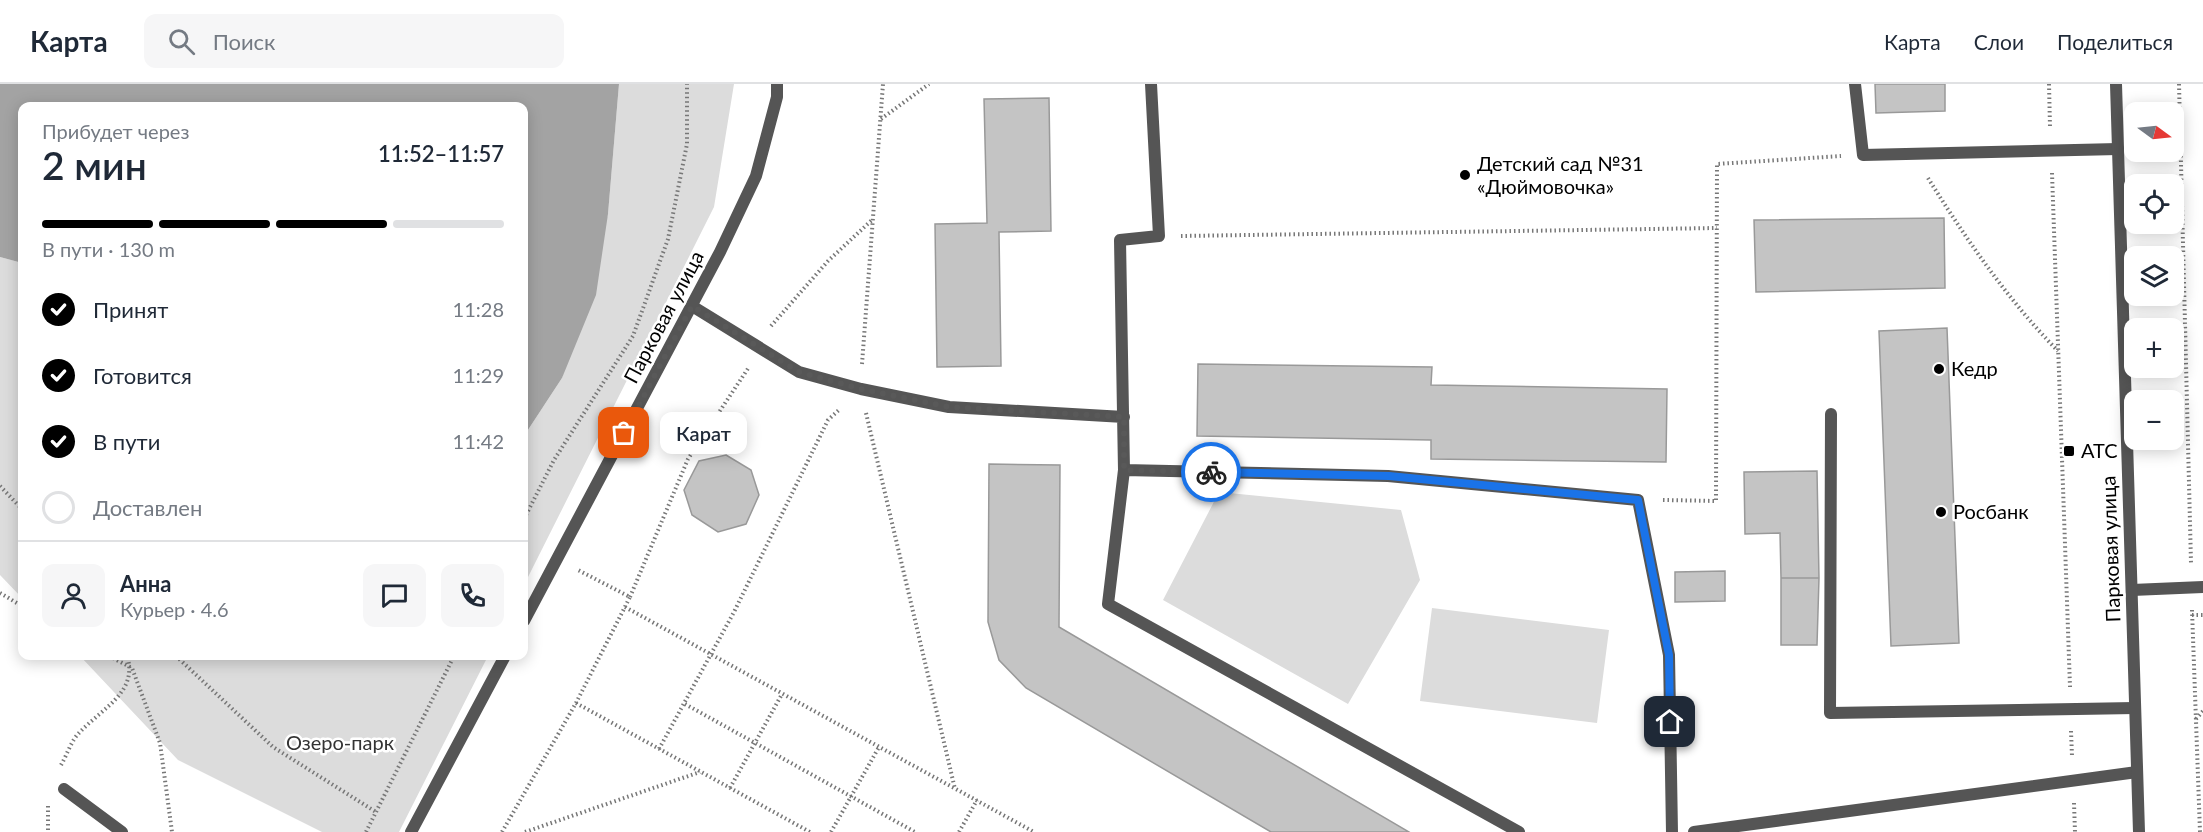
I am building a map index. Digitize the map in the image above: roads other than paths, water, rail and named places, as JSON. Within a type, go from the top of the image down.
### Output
[{"type":"street","name":"Парковая улица","points":[[528,613],[692,306],[756,176],[777,97],[777,84]]},
{"type":"street","points":[[1151,84],[1159,236],[1120,240],[1124,470],[1108,604],[1519,832]]},
{"type":"street","points":[[1855,84],[1863,155],[2118,148]]},
{"type":"street","name":"Парковая улица","points":[[2116,84],[2139,832]]},
{"type":"street","points":[[692,306],[799,372],[861,389],[949,407],[1124,417]]},
{"type":"street","points":[[1831,414],[1830,713],[2136,708]]},
{"type":"street","points":[[1124,470],[1389,476],[1638,500],[1669,655],[1672,832]]},
{"type":"street","points":[[2132,590],[2197,587]]},
{"type":"street","points":[[411,832],[503,660]]},
{"type":"street","points":[[1694,832],[2137,772]]},
{"type":"street","points":[[64,789],[122,832]]},
{"type":"place","name":"Детский сад №31 «Дюймовочка»","points":[[1465,175]]},
{"type":"place","name":"Кедр","points":[[1939,369]]},
{"type":"place","name":"Карат","points":[[624,433]]},
{"type":"place","name":"АТС","points":[[2069,451]]},
{"type":"place","name":"Росбанк","points":[[1941,512]]},
{"type":"park label","name":"Озеро-парк","points":[[340,743]]}]
